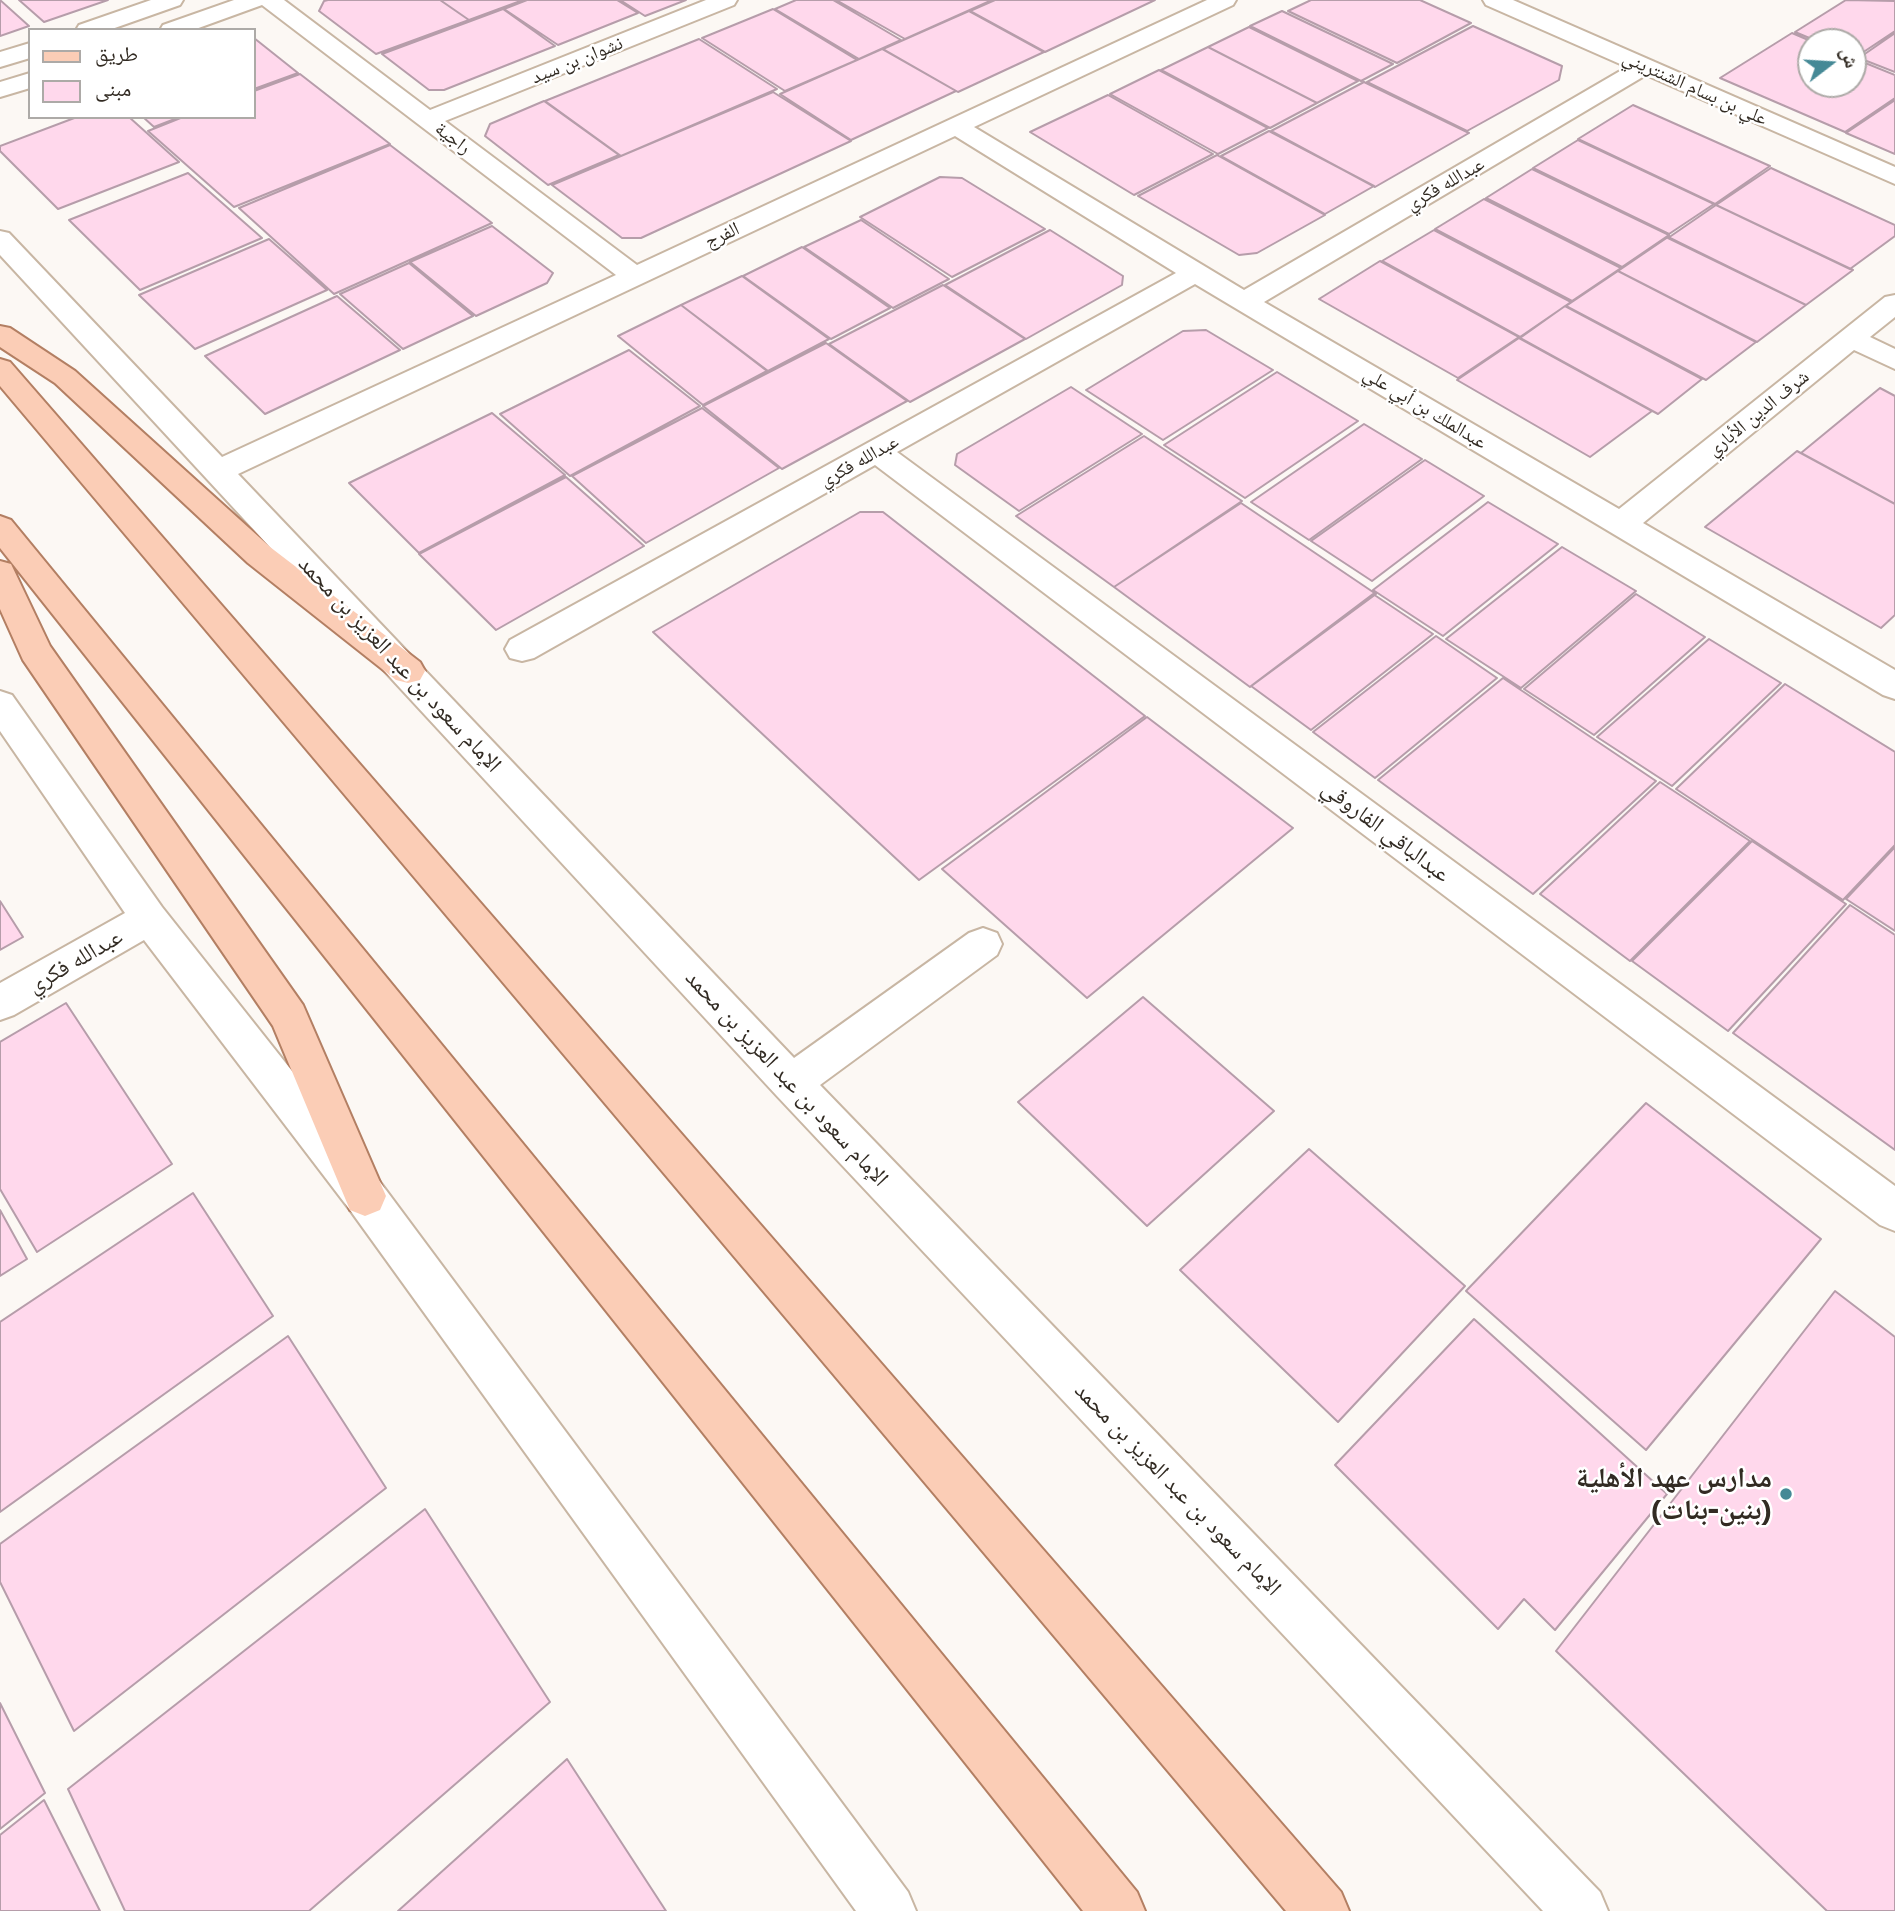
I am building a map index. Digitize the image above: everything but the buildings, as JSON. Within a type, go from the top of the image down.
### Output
[{"type":"main road","points":[[0,334],[65,377],[259,555],[408,671]]},
{"type":"main road","points":[[0,368],[1322,1911]]},
{"type":"main road","points":[[0,527],[1118,1911]]},
{"type":"main road","points":[[0,572],[35,652],[289,1017],[365,1196]]},
{"type":"street","points":[[93,28],[172,0]]},
{"type":"street","points":[[177,28],[255,0]]},
{"type":"street","name":"راجية","points":[[270,0],[635,276]]},
{"type":"street","name":"نشوان بن سيد","points":[[428,119],[726,0]]},
{"type":"street","name":"الفرج","points":[[219,471],[1226,0]]},
{"type":"street","name":"علي بن بسام الشنتريني","points":[[1494,0],[1895,176]]},
{"type":"street","points":[[0,60],[28,51]]},
{"type":"street","name":"عبدالله فكري","points":[[1244,302],[1645,66]]},
{"type":"street","points":[[0,90],[28,81]]},
{"type":"street","name":"عبدالملك بن أبي علي","points":[[957,127],[1195,273],[1895,686]]},
{"type":"street","name":"الإمام سعود بن عبد العزيز بن محمد","points":[[0,239],[408,671],[790,1083],[1581,1911]]},
{"type":"street","name":"عبدالله فكري","points":[[522,649],[1195,273]]},
{"type":"street","name":"شرف الدين الأباري","points":[[1621,524],[1895,303]]},
{"type":"street","points":[[1851,338],[1895,360]]},
{"type":"street","name":"عبدالباقي الفاروقي","points":[[877,452],[1895,1211]]},
{"type":"street","points":[[0,704],[149,918],[365,1196],[889,1911]]},
{"type":"street","name":"عبدالله فكري","points":[[0,1003],[149,918]]},
{"type":"street","points":[[790,1083],[983,944]]},
{"type":"place","name":"مدارس عهد الأهلية (بنين-بنات)","points":[[1786,1494]]}]
